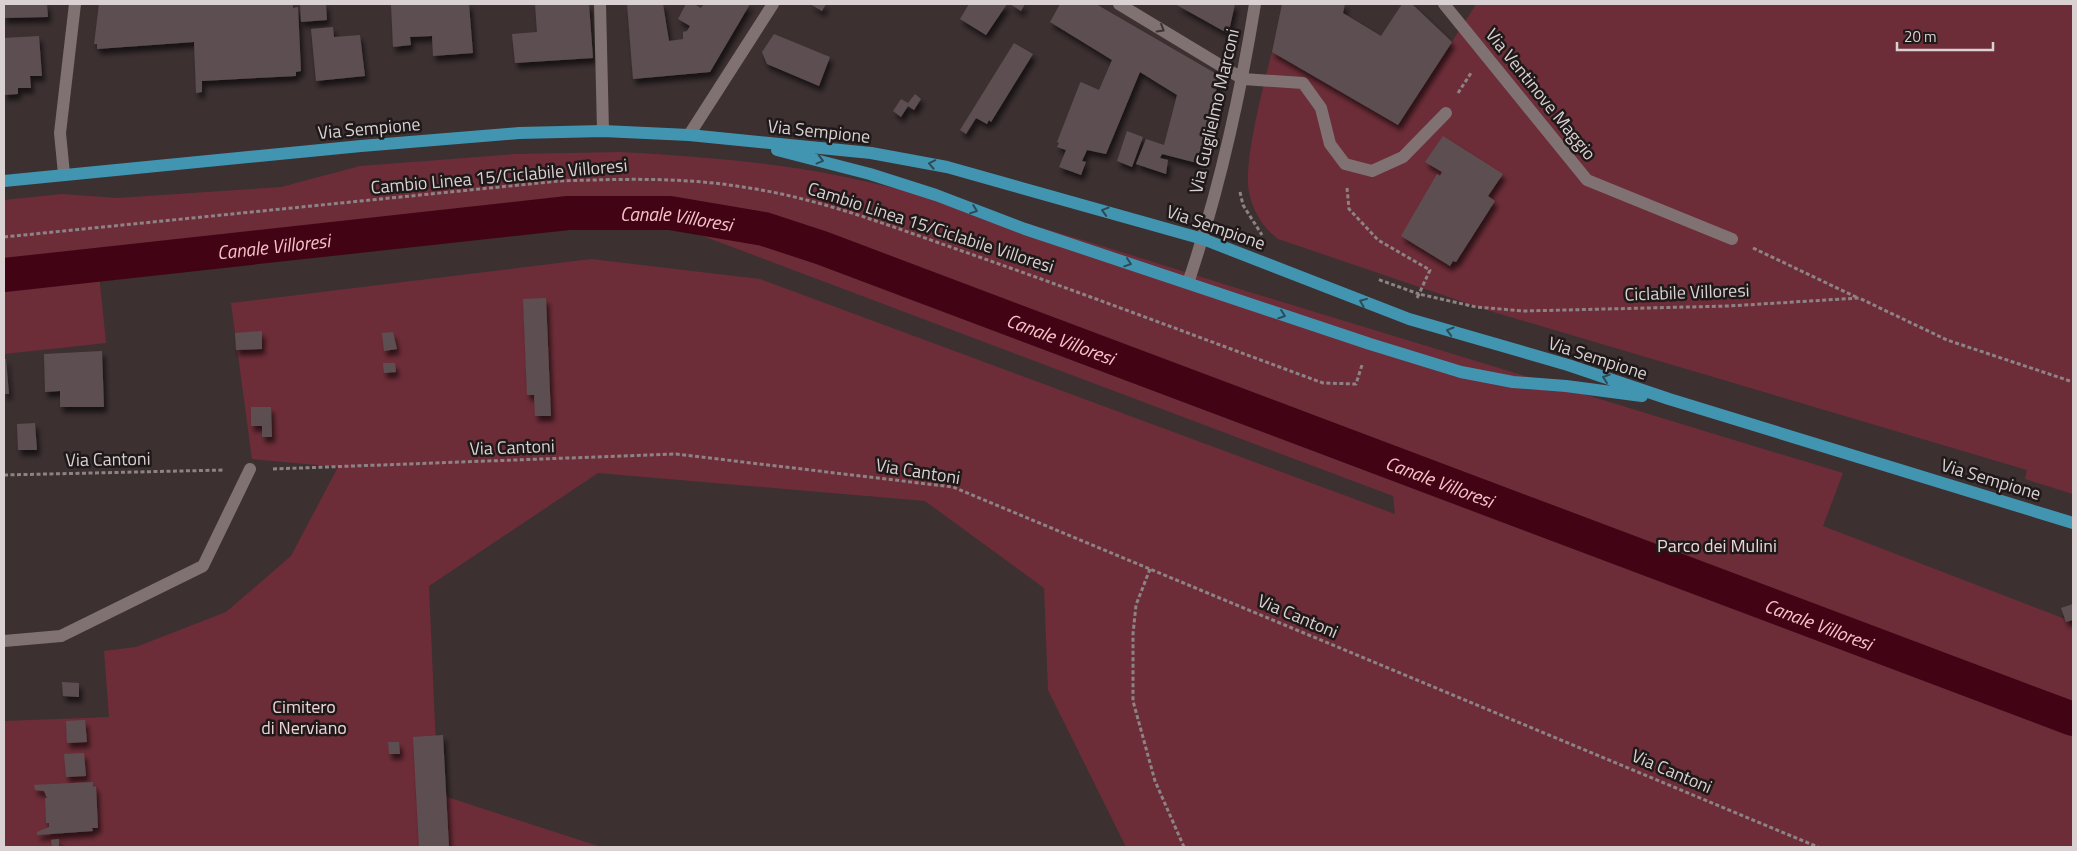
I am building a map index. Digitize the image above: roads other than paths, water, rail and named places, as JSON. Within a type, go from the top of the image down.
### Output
[{"type":"main road","name":"Via Sempione","points":[[4,180],[509,134],[603,132],[689,136],[871,153],[946,167],[1203,238],[1409,319],[1568,364],[1669,399],[2073,522]]},
{"type":"main road","name":"Via Sempione","points":[[738,141],[870,174],[1370,344],[1461,372],[1513,382],[1566,386],[1669,399]]},
{"type":"street","points":[[64,174],[60,133],[75,4]]},
{"type":"street","points":[[600,4],[603,132]]},
{"type":"street","points":[[689,136],[773,4]]},
{"type":"street","points":[[1120,4],[1243,79],[1303,83],[1320,108],[1330,144],[1345,164],[1372,171],[1402,156],[1446,113]]},
{"type":"street","name":"Via Guglielmo Marconi","points":[[1188,283],[1203,238],[1243,79],[1255,4]]},
{"type":"street","name":"Via Ventinove Maggio","points":[[1444,4],[1587,180],[1732,238]]},
{"type":"street","points":[[4,641],[61,636],[203,566],[250,469]]},
{"type":"waterway","name":"Canale Villoresi","points":[[4,275],[568,213],[670,213],[764,229],[822,248],[2073,719]]},
{"type":"park label","name":"Parco dei Mulini","points":[[1717,545]]},
{"type":"park label","name":"Cimitero di Nerviano","points":[[304,716]]}]
